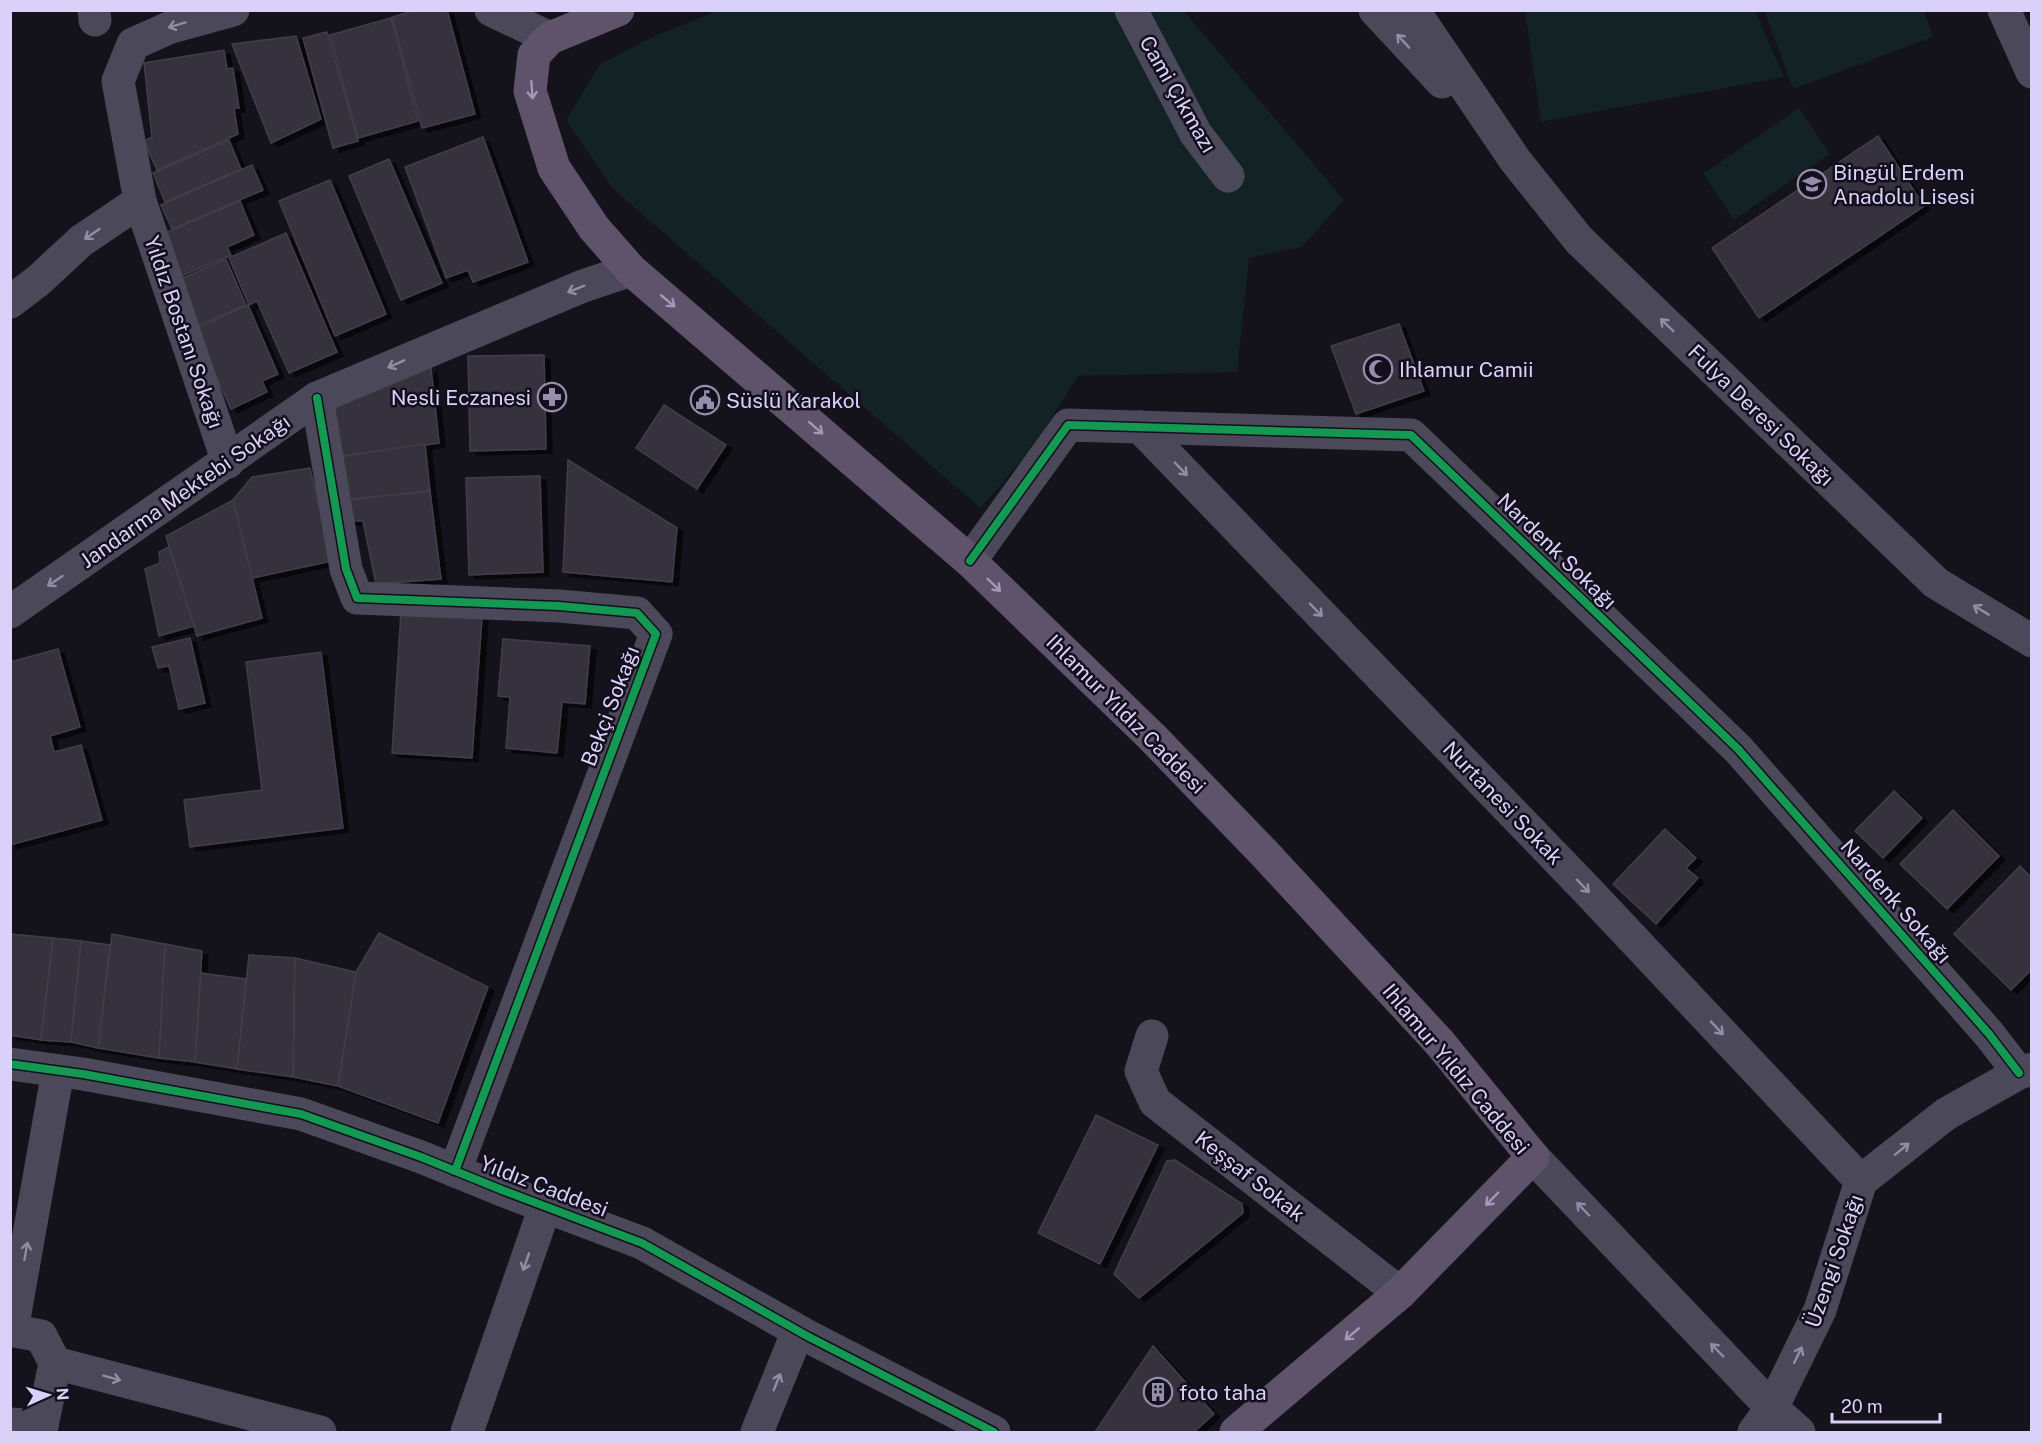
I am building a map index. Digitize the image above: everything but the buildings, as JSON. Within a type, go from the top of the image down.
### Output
[{"type":"main road","points":[[550,38],[618,10]]},
{"type":"main road","name":"Ihlamur Yıldız Caddesi","points":[[550,38],[534,55],[530,91],[554,168],[594,228],[631,270],[970,561],[1151,736],[1264,853],[1439,1042],[1533,1157],[1400,1293],[1236,1432]]},
{"type":"street","name":"Yıldız Bostanı Sokağı","points":[[228,462],[140,201],[118,81],[133,44],[171,27],[233,10]]},
{"type":"street","points":[[491,10],[550,38]]},
{"type":"street","name":"Cami Çıkmazı","points":[[1131,10],[1196,135],[1228,176]]},
{"type":"street","name":"Fulya Deresi Sokağı","points":[[1375,10],[1515,160],[1583,244],[1936,583],[2031,641]]},
{"type":"street","name":"Fulya Deresi Sokağı","points":[[1413,10],[1515,160]]},
{"type":"street","points":[[2004,10],[2031,72]]},
{"type":"street","points":[[10,302],[39,280],[81,241],[140,201]]},
{"type":"street","name":"Jandarma Mektebi Sokağı","points":[[10,612],[317,399],[573,290],[631,270]]},
{"type":"street","name":"Bekçi Sokağı","points":[[317,399],[346,569],[357,598],[559,606],[637,614],[656,634],[455,1171]]},
{"type":"street","name":"Nardenk Sokağı","points":[[970,561],[1068,425],[1411,435],[1738,749],[1989,1034],[2025,1071]]},
{"type":"street","name":"Nurtanesi Sokak","points":[[1140,427],[1586,889],[1862,1181]]},
{"type":"street","name":"Keşşaf Sokak","points":[[1152,1036],[1141,1071],[1155,1102],[1400,1293]]},
{"type":"street","name":"Yıldız Caddesi","points":[[10,1064],[301,1114],[421,1156],[642,1243],[798,1331],[994,1432]]},
{"type":"street","points":[[10,1424],[42,1426],[55,1363],[41,1336],[11,1330],[58,1071]]},
{"type":"street","name":"Üzengi Sokağı","points":[[1763,1420],[1820,1310],[1862,1181],[1946,1114],[2025,1071]]},
{"type":"street","points":[[1533,1157],[1763,1420],[1799,1432]]},
{"type":"street","points":[[467,1432],[546,1207]]},
{"type":"street","points":[[757,1432],[798,1331]]},
{"type":"street","points":[[55,1363],[320,1432]]},
{"type":"shaded area","points":[[1773,10],[1924,11],[1933,37],[1793,89],[1765,13]]},
{"type":"shaded area","points":[[717,11],[1184,11],[1344,200],[1302,247],[1249,258],[1237,372],[1078,376],[1031,451],[980,508],[613,189],[566,120],[600,64],[650,38]]},
{"type":"shaded area","points":[[1525,11],[1755,11],[1784,77],[1541,122]]},
{"type":"shaded area","points":[[1799,108],[1830,154],[1734,220],[1703,174]]},
{"type":"cycle path","points":[[317,398],[346,569],[357,598],[559,606],[637,613],[656,634],[455,1171]]},
{"type":"cycle path","points":[[970,561],[1068,425],[1411,435],[1738,749],[1989,1034],[2019,1073]]},
{"type":"cycle path","points":[[10,1064],[83,1074],[301,1114],[421,1157],[642,1243],[809,1337],[994,1432]]},
{"type":"place","name":"Bingül Erdem Anadolu Lisesi","points":[[1812,184]]},
{"type":"place","name":"Ihlamur Camii","points":[[1378,369]]},
{"type":"place","name":"Nesli Eczanesi","points":[[552,397]]},
{"type":"place","name":"Süslü Karakol","points":[[705,400]]},
{"type":"place","name":"foto taha","points":[[1158,1392]]}]
